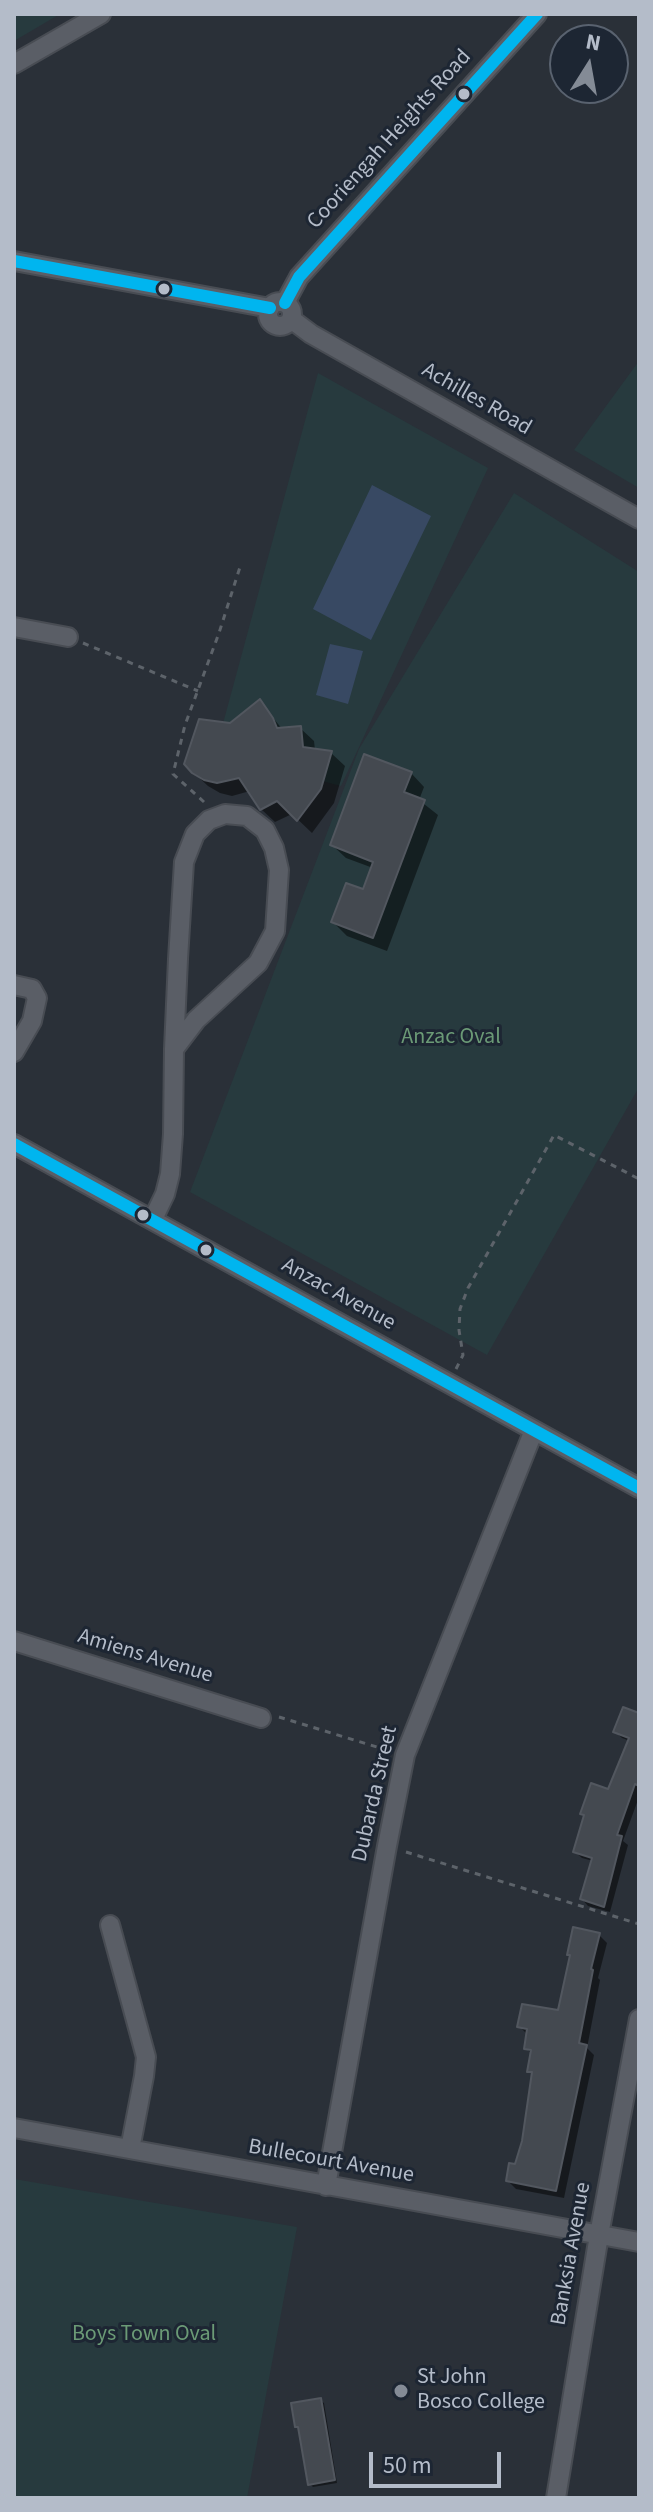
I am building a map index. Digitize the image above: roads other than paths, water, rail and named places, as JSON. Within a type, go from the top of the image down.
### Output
[{"type":"street","points":[[14,64],[101,14]]},
{"type":"street","name":"Cooriengah Heights Road","points":[[282,310],[299,277],[537,14]]},
{"type":"street","name":"Achilles Road","points":[[14,261],[282,310],[325,342],[639,519]]},
{"type":"street","points":[[14,627],[68,637]]},
{"type":"street","points":[[153,1219],[170,1174],[174,1049],[184,862],[195,834],[209,820],[225,814],[247,816],[265,830],[274,848],[279,870],[275,931],[258,963],[196,1020],[174,1049]]},
{"type":"street","points":[[14,985],[32,989],[37,998],[32,1021],[14,1052]]},
{"type":"street","name":"Anzac Avenue","points":[[14,1144],[639,1488]]},
{"type":"street","name":"Dubarda Street","points":[[326,2186],[405,1755],[534,1430]]},
{"type":"street","name":"Amiens Avenue","points":[[14,1641],[261,1718]]},
{"type":"street","points":[[110,1925],[146,2057],[130,2149]]},
{"type":"street","name":"Banksia Avenue","points":[[556,2498],[599,2235],[638,2027]]},
{"type":"street","name":"Bullecourt Avenue","points":[[14,2128],[639,2242]]},
{"type":"water","points":[[372,485],[431,516],[371,640],[313,609]]},
{"type":"water","points":[[330,644],[363,651],[348,704],[316,695]]},
{"type":"place","name":"St John Bosco College","points":[[401,2391]]},
{"type":"park label","name":"Anzac Oval","points":[[451,1038]]},
{"type":"park label","name":"Boys Town Oval","points":[[144,2335]]}]
